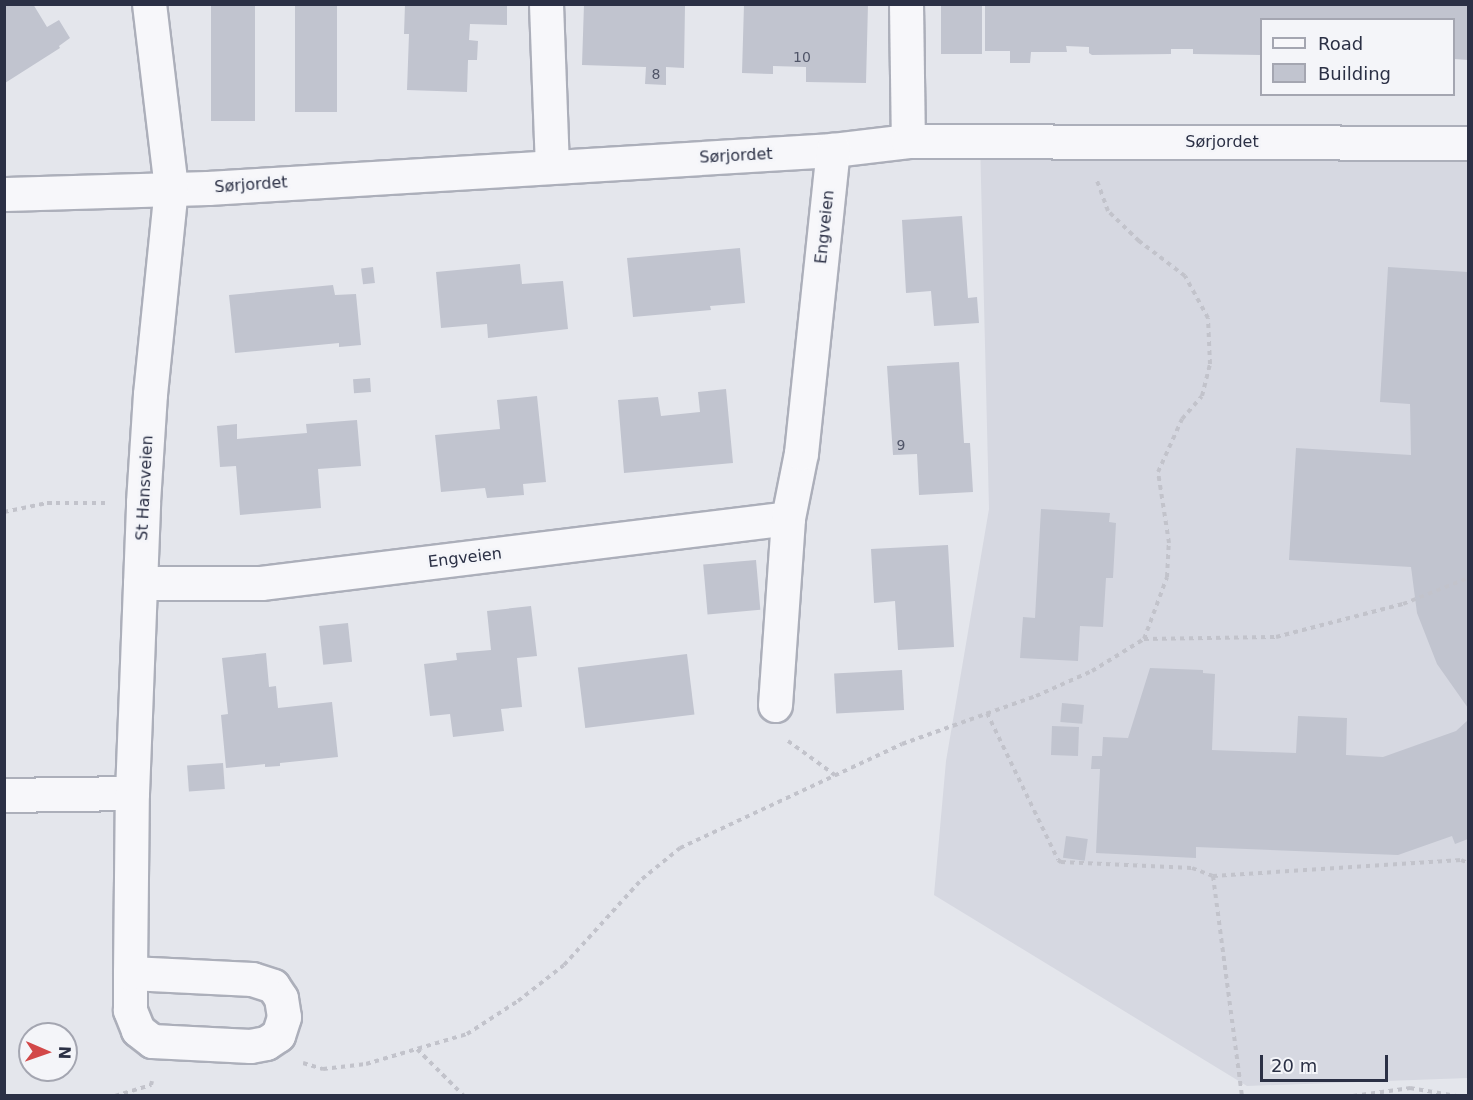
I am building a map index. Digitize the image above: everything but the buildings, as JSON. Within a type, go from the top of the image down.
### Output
[{"type":"street","name":"St Hansveien","points":[[149,4],[171,188],[150,394],[140,583],[132,793],[130,1010],[138,1030],[152,1041],[250,1046],[266,1043],[278,1035]]},
{"type":"street","points":[[546,4],[552,166]]},
{"type":"street","points":[[906,4],[908,141]]},
{"type":"street","name":"Sørjordet","points":[[4,194],[171,188],[833,150],[908,141],[1468,143]]},
{"type":"street","name":"Engveien","points":[[776,705],[788,518],[801,453],[833,150]]},
{"type":"street","name":"Engveien","points":[[140,583],[261,583],[788,518]]},
{"type":"street","points":[[4,795],[132,793]]},
{"type":"street","points":[[130,973],[252,979],[273,986],[281,998],[284,1017],[278,1035]]},
{"type":"path","points":[[1087,141],[1094,173],[1108,211],[1139,241],[1185,276],[1208,318],[1210,364],[1202,396],[1182,419],[1158,472],[1169,543],[1167,577],[1144,639]]},
{"type":"path","points":[[4,512],[47,503],[112,503]]},
{"type":"path","points":[[278,1035],[295,1061],[323,1069],[366,1064],[467,1034],[518,1001],[564,964],[642,879],[680,848],[902,744],[1036,696],[1092,671],[1144,639],[1276,637],[1403,604],[1468,578]]},
{"type":"path","points":[[776,705],[788,741],[836,775]]},
{"type":"path","points":[[987,713],[1061,862],[1192,868],[1213,876],[1461,860],[1468,863]]},
{"type":"path","points":[[1213,876],[1242,1095]]},
{"type":"path","points":[[417,1049],[464,1095]]},
{"type":"path","points":[[1353,1095],[1410,1088],[1455,1095]]},
{"type":"shaded area","points":[[980,140],[1468,143],[1468,1078],[1247,1086],[934,895],[946,761],[989,509]]}]
